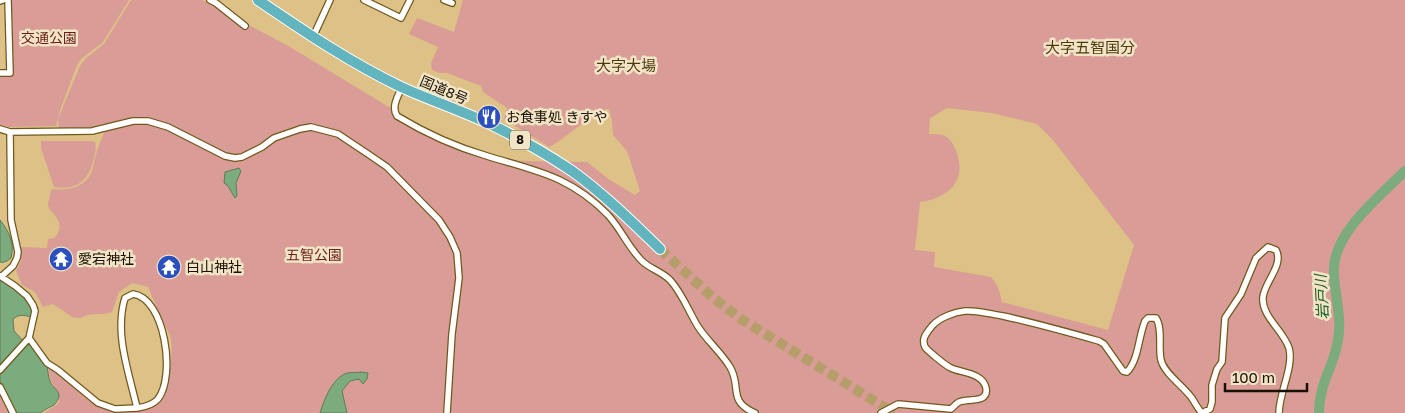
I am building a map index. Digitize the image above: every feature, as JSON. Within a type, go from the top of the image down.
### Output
[{"type":"highway","name":"国道8号","points":[[258,0],[358,65],[402,87],[495,126],[571,171],[611,202],[660,249]]},
{"type":"street","points":[[0,73],[10,73],[8,0]]},
{"type":"street","points":[[210,0],[245,26]]},
{"type":"street","points":[[313,37],[330,0]]},
{"type":"street","points":[[364,0],[401,18],[410,0]]},
{"type":"street","points":[[444,0],[452,3]]},
{"type":"street","points":[[402,87],[395,104],[397,116],[450,143],[550,175],[570,184],[607,214],[643,262],[661,272],[679,291],[698,326],[729,366],[734,378],[737,397],[743,410],[755,413]]},
{"type":"street","points":[[0,129],[10,132],[92,131],[133,121],[148,121],[168,127],[225,156],[236,158],[262,147],[274,138],[300,129],[311,127],[338,134],[387,167],[439,220],[450,237],[456,253],[459,278],[452,334],[447,413]]},
{"type":"street","points":[[0,370],[29,338],[35,311],[33,304],[20,290],[1,276],[13,266],[18,252],[10,220],[10,132]]},
{"type":"street","points":[[881,413],[898,404],[951,409],[960,402],[980,400],[986,394],[986,388],[982,381],[963,371],[950,368],[926,347],[924,339],[936,321],[953,313],[965,311],[981,312],[1024,321],[1099,341],[1104,344],[1123,371],[1127,372],[1132,367],[1137,353],[1145,321],[1148,318],[1156,318],[1159,326],[1164,367],[1192,398],[1195,410],[1202,413],[1210,409],[1212,385],[1217,369],[1222,362],[1225,318],[1241,294],[1256,258],[1268,247],[1276,250],[1279,254],[1277,264],[1263,295],[1263,307],[1286,340],[1290,356],[1279,413]]},
{"type":"street","points":[[29,338],[48,363],[98,403],[115,409],[137,408],[145,406],[158,400],[164,386],[167,357],[159,322],[144,298],[139,294],[133,294],[125,298],[121,336],[137,408]]},
{"type":"street","points":[[0,387],[13,413]]},
{"type":"green space","name":"交通公園","points":[[10,0],[129,0],[103,42],[81,59],[77,65],[56,126],[9,127],[0,125],[0,74],[12,74]]},
{"type":"green space","name":"五智公園","points":[[131,0],[202,0],[290,47],[402,115],[455,143],[482,153],[519,161],[587,162],[610,180],[635,195],[640,191],[627,151],[613,135],[609,109],[588,119],[549,147],[504,119],[507,108],[483,92],[481,86],[447,73],[439,73],[432,70],[431,63],[438,47],[409,34],[417,18],[454,32],[463,0],[1405,0],[1405,413],[44,413],[59,403],[58,394],[50,378],[49,368],[55,370],[93,404],[113,410],[132,411],[156,406],[164,397],[168,381],[171,362],[171,339],[148,287],[132,283],[119,292],[112,312],[80,318],[72,317],[53,304],[43,307],[35,292],[22,285],[16,271],[21,261],[20,247],[47,248],[48,239],[54,238],[59,230],[59,223],[49,209],[48,203],[51,191],[53,189],[76,187],[86,181],[92,171],[98,148],[106,129],[103,123],[92,128],[59,128],[58,119],[80,66],[85,59],[104,44]],"holes":[[[947,108],[992,113],[1037,124],[1053,140],[1134,245],[1108,330],[1002,302],[998,289],[991,277],[934,267],[935,252],[915,250],[920,202],[939,197],[947,192],[953,186],[959,171],[959,162],[951,141],[943,135],[929,134],[930,118]]]},
{"type":"green space","points":[[41,141],[95,142],[96,148],[92,166],[85,178],[81,182],[69,187],[54,187],[41,148]]},
{"type":"green space","points":[[0,391],[11,413],[0,413]]},
{"type":"shaded area","points":[[239,168],[241,171],[236,183],[237,196],[235,198],[224,183],[225,172]]},
{"type":"shaded area","points":[[0,220],[12,243],[11,258],[3,262],[0,262]]},
{"type":"shaded area","points":[[0,279],[23,295],[33,310],[31,317],[22,315],[13,319],[14,331],[23,341],[0,367]]},
{"type":"shaded area","points":[[29,341],[47,365],[49,379],[58,392],[59,397],[54,405],[40,413],[16,413],[0,383],[0,373]]},
{"type":"shaded area","points":[[348,373],[368,373],[367,379],[363,384],[359,379],[350,381],[342,391],[347,413],[320,413],[327,395],[338,379]]},
{"type":"waterway","name":"岩戸川","points":[[1319,413],[1321,392],[1336,350],[1339,332],[1334,275],[1335,260],[1348,231],[1358,218],[1405,171]]},
{"type":"tunnel","points":[[660,249],[711,296],[741,319],[894,413]]},
{"type":"place","name":"お食事処 きすや","points":[[489,117]]},
{"type":"place","name":"愛宕神社","points":[[61,259]]},
{"type":"place","name":"白山神社","points":[[169,267]]},
{"type":"district","name":"大字五智国分","points":[[1090,48]]},
{"type":"district","name":"大字大場","points":[[626,66]]}]
